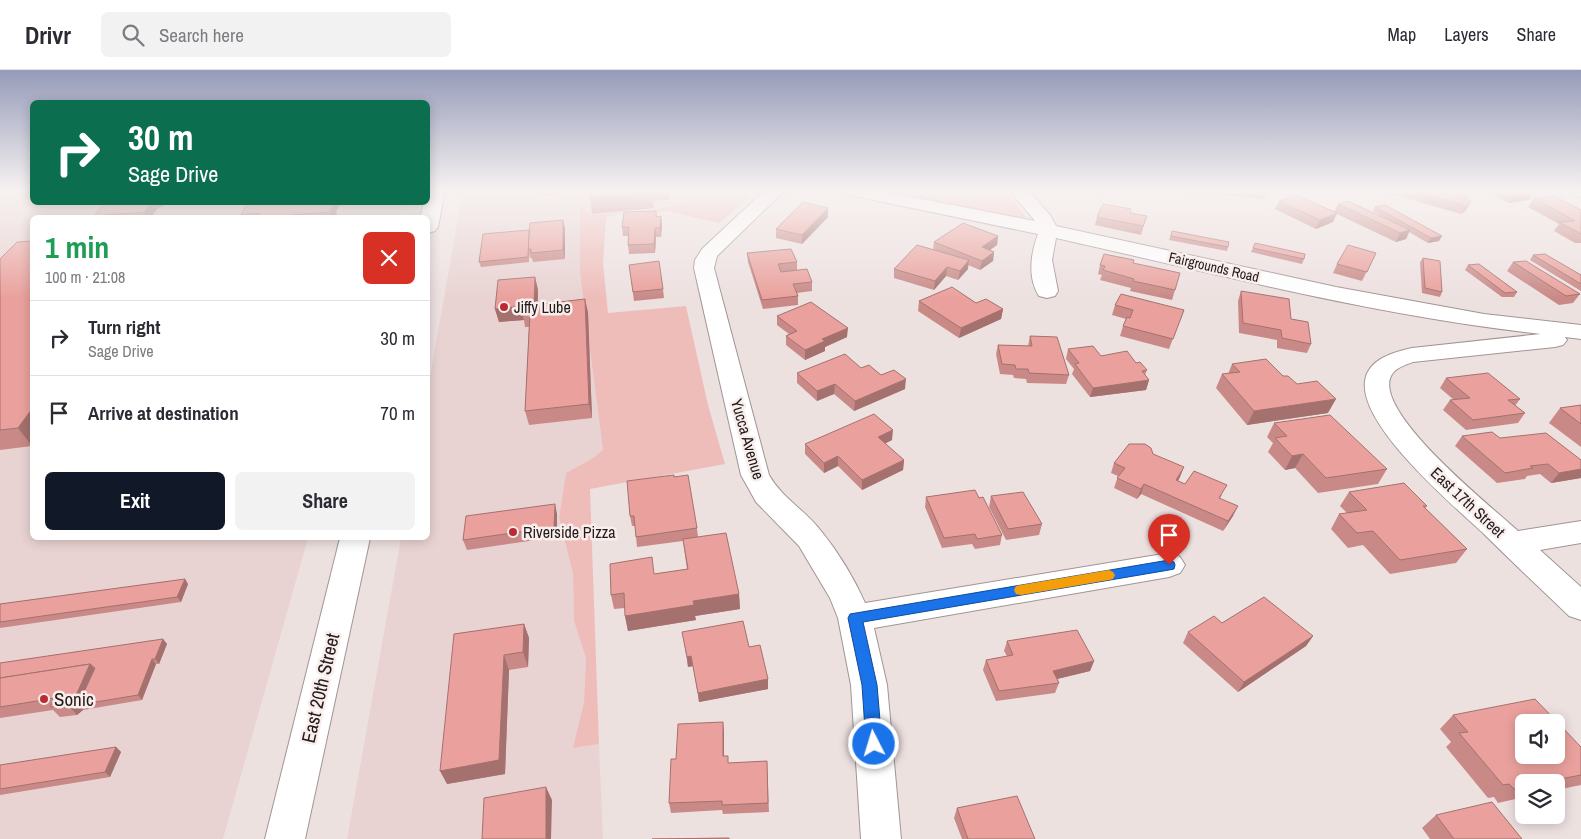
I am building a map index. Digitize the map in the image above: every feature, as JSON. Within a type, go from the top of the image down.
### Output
[{"type":"street","name":"Yucca Avenue","points":[[738,226],[710,253],[705,260],[704,268],[756,476],[766,495],[810,538],[845,595],[855,618],[869,685],[881,839]]},
{"type":"street","name":"Fairgrounds Road","points":[[1028,226],[1336,294],[1484,321],[1581,332]]},
{"type":"street","points":[[1047,226],[1049,230],[1041,258],[1041,269],[1047,291]]},
{"type":"street","name":"East 17th Street","points":[[1581,337],[1412,355],[1396,360],[1382,369],[1376,382],[1378,398],[1388,417],[1404,439],[1426,463],[1581,607]]},
{"type":"street","points":[[1512,543],[1581,532]]},
{"type":"street","name":"East 20th Street","points":[[285,839],[355,540]]},
{"type":"street","points":[[855,618],[1169,565]]},
{"type":"shaded area","points":[[0,226],[30,226],[30,540],[307,540],[223,839],[0,839]]},
{"type":"shaded area","points":[[457,226],[580,226],[580,273],[603,450],[593,458],[566,473],[559,518],[573,574],[574,621],[586,658],[584,702],[574,748],[599,744],[603,839],[347,839],[401,540],[430,540],[430,377]]},
{"type":"shaded area","points":[[580,226],[605,226],[603,263],[608,313],[686,306],[708,405],[725,464],[590,489],[599,744],[573,748],[584,702],[586,658],[574,621],[573,574],[559,518],[566,473],[593,458],[603,450],[580,273]]},
{"type":"building","points":[[530,226],[563,226],[563,250],[531,253],[531,249],[528,249]]},
{"type":"building","points":[[660,226],[660,228],[655,228],[654,244],[628,245],[629,227],[622,227]]},
{"type":"building","points":[[779,226],[811,226],[802,235],[776,229]]},
{"type":"building","points":[[959,226],[971,226],[998,236],[982,247],[994,252],[982,261],[934,242]]},
{"type":"building","points":[[1385,226],[1401,226],[1410,230],[1400,233]]},
{"type":"building","points":[[1409,226],[1423,226],[1442,236],[1431,238]]},
{"type":"building","points":[[1566,226],[1581,226],[1581,234]]},
{"type":"building","points":[[529,230],[528,257],[479,262],[483,234]]},
{"type":"building","points":[[1172,231],[1229,242],[1228,247],[1171,236]]},
{"type":"building","points":[[30,241],[30,412],[18,428],[0,430],[0,259],[17,242]]},
{"type":"building","points":[[1255,243],[1305,254],[1304,259],[1253,248]]},
{"type":"building","points":[[917,245],[969,260],[960,271],[947,267],[935,281],[894,269]]},
{"type":"building","points":[[1348,245],[1376,253],[1367,272],[1337,264]]},
{"type":"building","points":[[791,249],[797,262],[778,264],[781,272],[807,269],[812,282],[793,284],[798,296],[762,300],[747,253]]},
{"type":"building","points":[[1104,254],[1134,260],[1133,263],[1180,273],[1175,290],[1133,281],[1134,279],[1103,270],[1105,266],[1100,265]]},
{"type":"building","points":[[1545,254],[1581,275],[1581,284],[1533,255]]},
{"type":"building","points":[[1423,258],[1440,261],[1442,292],[1425,288]]},
{"type":"building","points":[[659,261],[663,289],[633,292],[629,265]]},
{"type":"building","points":[[1526,261],[1580,294],[1566,296],[1513,262]]},
{"type":"building","points":[[1479,264],[1517,292],[1505,293],[1468,265]]},
{"type":"building","points":[[535,277],[534,305],[585,299],[589,404],[525,411],[530,313],[522,314],[523,306],[495,309],[498,280]]},
{"type":"building","points":[[952,287],[976,303],[986,299],[1003,309],[961,328],[919,301]]},
{"type":"building","points":[[1241,291],[1289,299],[1291,319],[1308,322],[1311,344],[1282,338],[1281,330],[1243,323]]},
{"type":"building","points":[[1121,294],[1184,310],[1173,339],[1123,326],[1127,317],[1130,318],[1133,310],[1115,305]]},
{"type":"building","points":[[811,302],[848,328],[822,339],[825,341],[805,350],[786,336],[797,331],[777,316]]},
{"type":"building","points":[[1030,336],[1057,337],[1069,375],[1029,373],[1028,369],[1016,369],[1015,365],[1002,364],[998,345],[1032,346]]},
{"type":"building","points":[[1093,346],[1101,356],[1127,351],[1136,363],[1140,362],[1147,370],[1142,371],[1149,380],[1093,388],[1075,364],[1079,363],[1068,349]]},
{"type":"building","points":[[845,354],[861,368],[869,365],[881,375],[894,370],[906,379],[855,401],[835,384],[817,391],[797,373]]},
{"type":"building","points":[[1266,359],[1283,376],[1288,376],[1297,384],[1317,381],[1336,399],[1254,411],[1222,374],[1240,372],[1232,364]]},
{"type":"building","points":[[1488,373],[1520,399],[1508,400],[1525,413],[1473,420],[1450,400],[1470,398],[1446,378]]},
{"type":"building","points":[[1581,405],[1581,424],[1560,408]]},
{"type":"building","points":[[874,414],[893,430],[878,437],[904,460],[862,480],[838,456],[824,463],[805,444]]},
{"type":"building","points":[[1330,415],[1387,469],[1326,478],[1303,454],[1292,456],[1275,438],[1287,436],[1274,423]]},
{"type":"building","points":[[1492,432],[1500,438],[1546,433],[1581,460],[1581,469],[1559,473],[1548,464],[1530,466],[1533,468],[1505,473],[1462,436]]},
{"type":"building","points":[[1129,444],[1145,444],[1151,448],[1153,454],[1184,467],[1176,480],[1185,484],[1194,471],[1227,485],[1219,498],[1238,506],[1228,521],[1144,484],[1141,489],[1117,478],[1125,468],[1114,463]]},
{"type":"building","points":[[674,475],[674,477],[688,475],[697,528],[636,537],[634,516],[630,516],[627,481]]},
{"type":"building","points":[[1404,483],[1427,506],[1423,506],[1467,549],[1400,560],[1373,531],[1357,533],[1339,514],[1367,510],[1349,492]]},
{"type":"building","points":[[975,490],[979,498],[983,497],[1002,535],[977,539],[975,534],[944,538],[926,497]]},
{"type":"building","points":[[1023,492],[1042,524],[1008,529],[991,496]]},
{"type":"building","points":[[555,504],[554,527],[463,540],[466,516]]},
{"type":"building","points":[[726,533],[739,594],[693,601],[694,605],[625,616],[624,593],[611,595],[610,564],[652,557],[654,574],[688,569],[683,539]]},
{"type":"building","points":[[185,579],[177,597],[0,622],[0,604]]},
{"type":"building","points":[[1264,597],[1313,636],[1244,682],[1188,632],[1214,616],[1222,623]]},
{"type":"building","points":[[743,621],[749,647],[760,645],[768,679],[698,693],[691,656],[687,657],[682,632]]},
{"type":"building","points":[[524,624],[523,652],[504,655],[499,760],[440,771],[454,634]]},
{"type":"building","points":[[1077,630],[1094,661],[1053,671],[1059,683],[999,691],[986,660],[1013,655],[1007,641]]},
{"type":"building","points":[[163,639],[155,659],[152,659],[138,695],[78,705],[95,668],[90,664],[0,678],[0,663]]},
{"type":"building","points":[[90,664],[74,700],[68,705],[50,707],[55,698],[0,707],[0,678]]},
{"type":"building","points":[[1535,699],[1549,714],[1515,714],[1515,764],[1565,764],[1565,730],[1581,747],[1581,775],[1565,778],[1565,774],[1515,774],[1515,789],[1509,784],[1503,785],[1459,733],[1468,732],[1453,715]]},
{"type":"building","points":[[723,722],[723,756],[728,756],[728,763],[767,761],[768,803],[722,805],[722,801],[669,803],[671,759],[676,759],[678,724]]},
{"type":"building","points":[[116,747],[105,772],[0,789],[0,765]]},
{"type":"building","points":[[546,787],[546,839],[482,839],[484,798]]},
{"type":"building","points":[[1017,796],[1035,839],[968,839],[957,808]]},
{"type":"building","points":[[1492,802],[1522,839],[1454,839],[1436,815]]},
{"type":"building","points":[[729,838],[729,839],[652,839]]},
{"type":"slow traffic","points":[[1021,590],[1109,575]]},
{"type":"place","name":"Jiffy Lube","points":[[504,307]]},
{"type":"place","name":"Riverside Pizza","points":[[513,532]]},
{"type":"place","name":"Sonic","points":[[44,699]]},
{"type":"route","points":[[874,744],[869,685],[855,618],[1169,565]]}]
